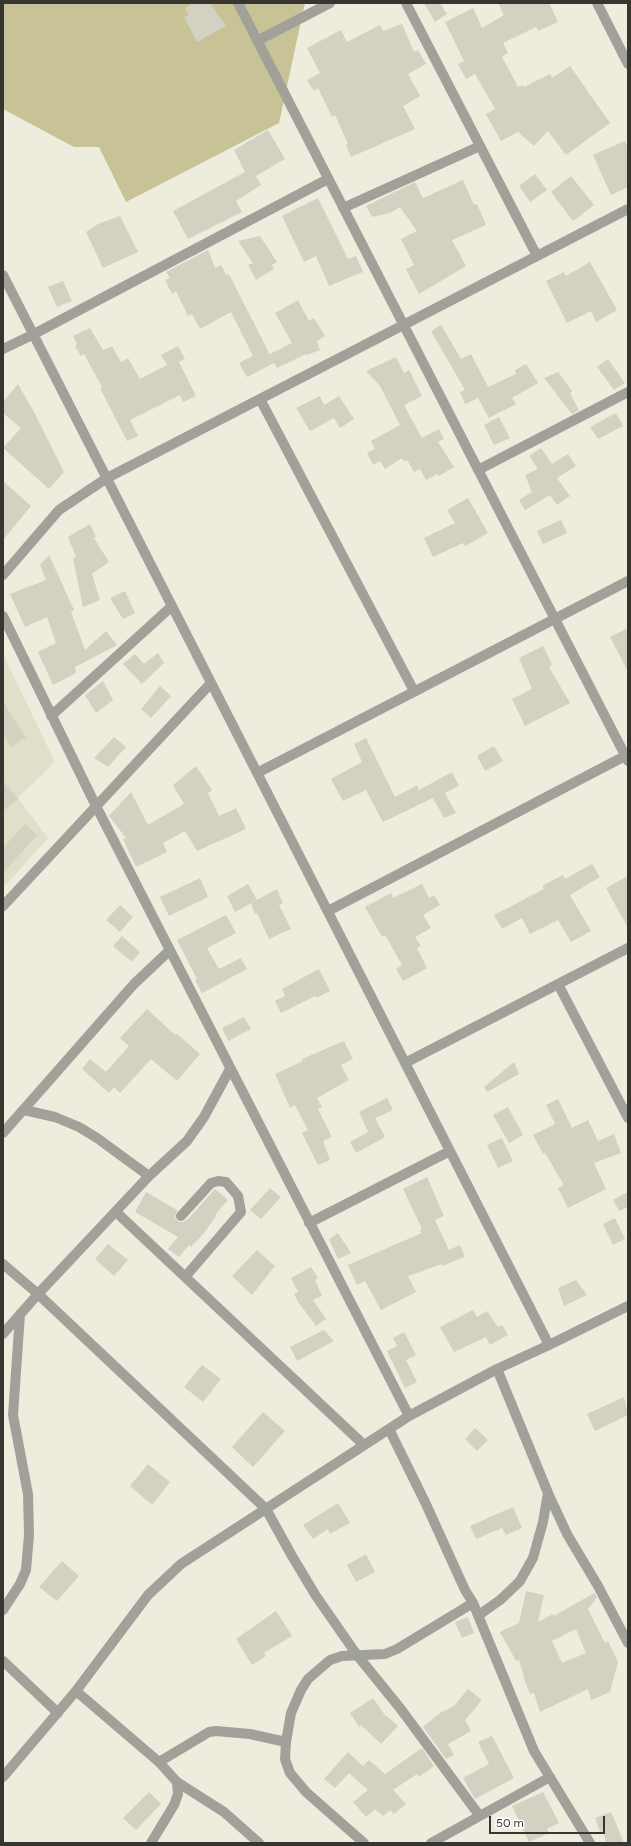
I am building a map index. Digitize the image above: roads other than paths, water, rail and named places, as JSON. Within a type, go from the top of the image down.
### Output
[{"type":"street","points":[[238,3],[627,759],[328,911]]},
{"type":"street","points":[[257,41],[330,3]]},
{"type":"street","points":[[406,3],[537,256]]},
{"type":"street","points":[[596,3],[628,64]]},
{"type":"street","points":[[343,208],[480,146]]},
{"type":"street","points":[[3,349],[328,179]]},
{"type":"street","points":[[3,575],[59,510],[107,478],[628,209]]},
{"type":"street","points":[[3,274],[549,1346]]},
{"type":"street","points":[[478,470],[628,392]]},
{"type":"street","points":[[260,399],[414,692]]},
{"type":"street","points":[[257,773],[628,580]]},
{"type":"street","points":[[51,716],[172,606]]},
{"type":"street","points":[[3,616],[51,716],[169,951],[408,1416]]},
{"type":"street","points":[[3,906],[211,683]]},
{"type":"street","points":[[405,1063],[628,948]]},
{"type":"street","points":[[3,1133],[134,984],[169,951]]},
{"type":"street","points":[[558,984],[628,1118]]},
{"type":"street","points":[[3,1334],[38,1294],[149,1176],[173,1156],[195,1130],[230,1069]]},
{"type":"street","points":[[24,1110],[55,1117],[79,1127],[97,1138],[149,1176]]},
{"type":"street","points":[[309,1223],[450,1151]]},
{"type":"street","points":[[181,1216],[211,1183],[218,1181],[226,1182],[238,1196],[241,1212],[185,1277]]},
{"type":"street","points":[[116,1212],[364,1445]]},
{"type":"street","points":[[3,1264],[38,1294],[266,1509],[316,1596],[357,1654],[400,1708],[479,1815]]},
{"type":"street","points":[[3,1777],[76,1691],[148,1595],[181,1564],[389,1430],[408,1416],[497,1369],[549,1346],[628,1306]]},
{"type":"street","points":[[3,1610],[20,1584],[26,1570],[29,1535],[28,1494],[13,1415],[20,1314]]},
{"type":"street","points":[[497,1369],[548,1494],[567,1534],[625,1628],[628,1643]]},
{"type":"street","points":[[389,1430],[425,1502],[465,1590],[479,1615],[534,1751],[590,1843]]},
{"type":"street","points":[[479,1615],[500,1600],[520,1581],[533,1558],[543,1522],[548,1494]]},
{"type":"street","points":[[364,1843],[306,1792],[290,1774],[285,1759],[286,1742],[292,1712],[301,1690],[308,1679],[330,1660],[342,1656],[357,1654],[385,1654],[397,1649],[473,1603]]},
{"type":"street","points":[[3,1661],[58,1713]]},
{"type":"street","points":[[76,1691],[159,1762],[178,1782],[224,1812],[259,1843]]},
{"type":"street","points":[[159,1762],[210,1732],[216,1731],[250,1734],[286,1742]]},
{"type":"street","points":[[431,1843],[479,1815],[550,1777]]},
{"type":"street","points":[[151,1843],[174,1805],[178,1794],[178,1782]]}]
